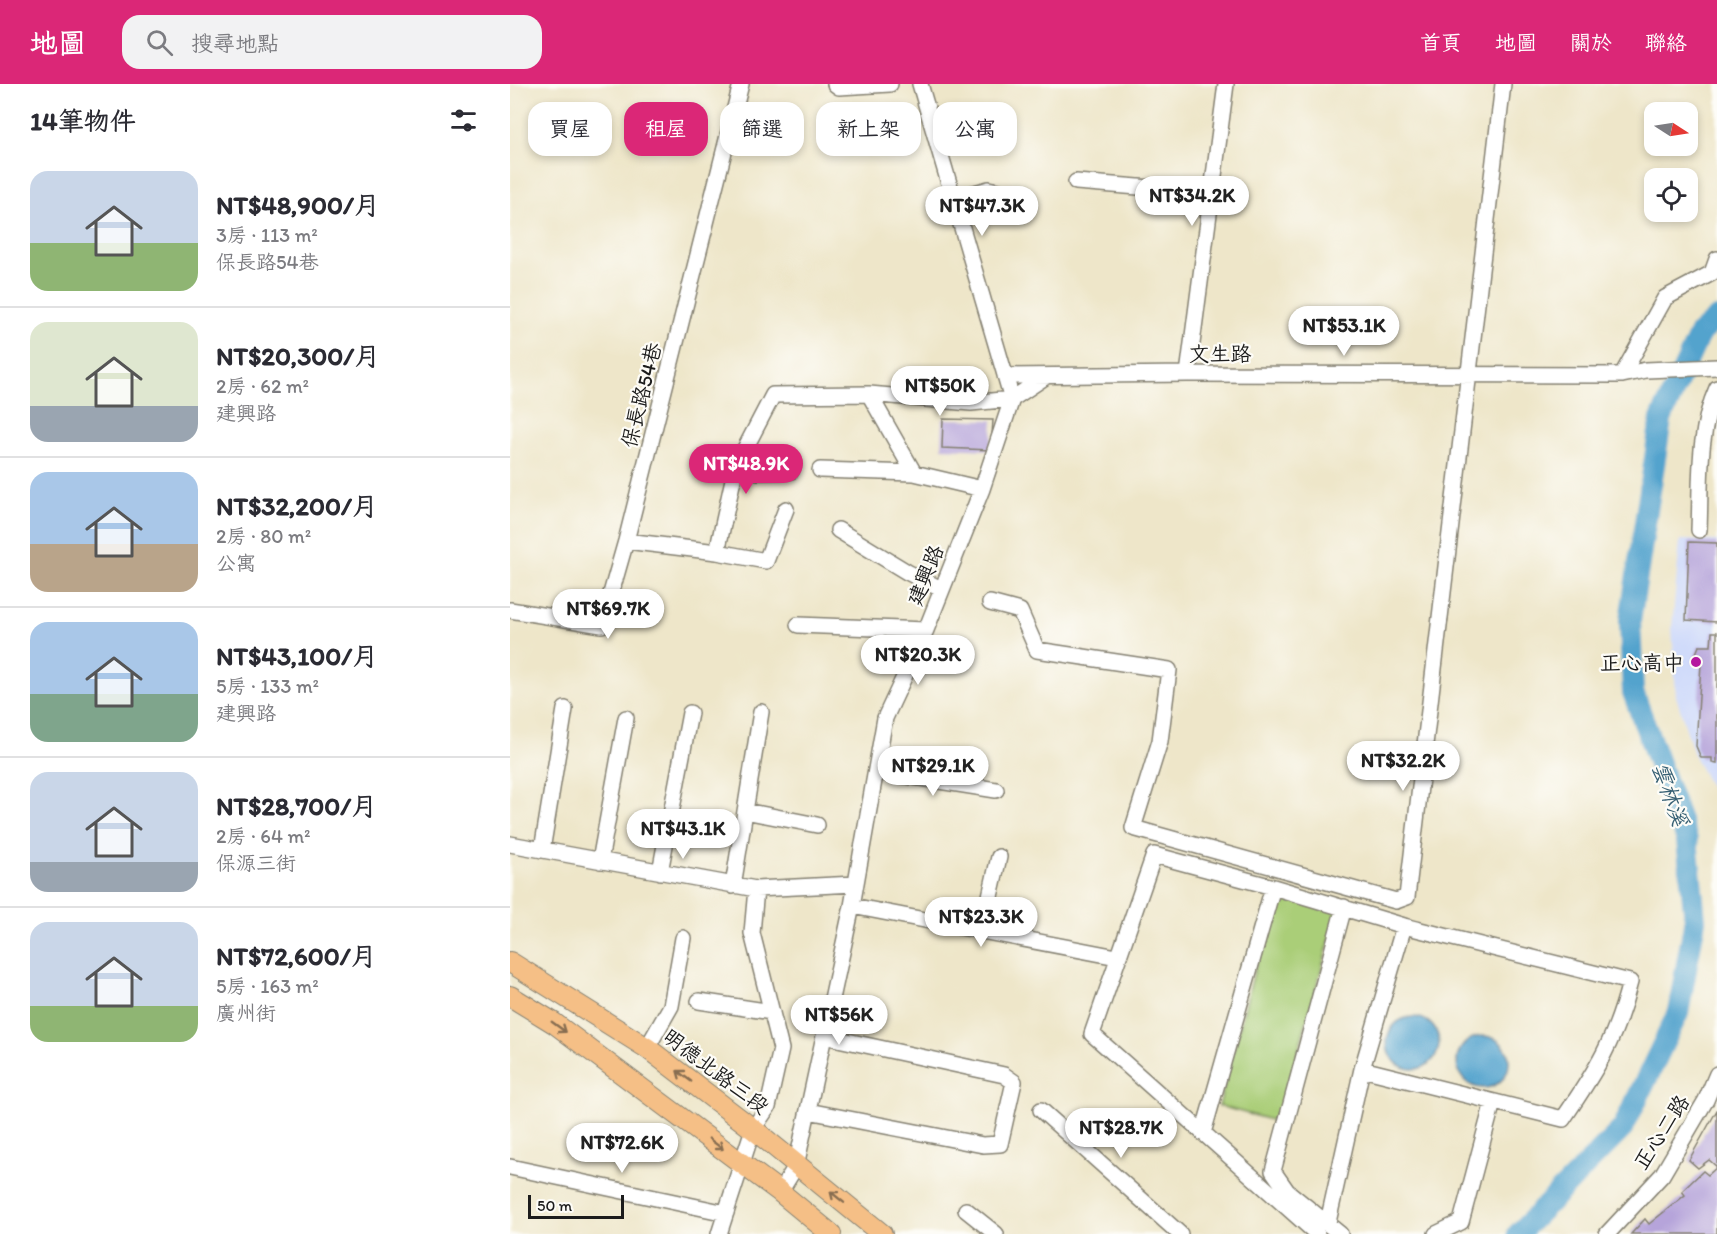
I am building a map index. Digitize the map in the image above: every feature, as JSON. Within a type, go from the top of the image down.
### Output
[{"type":"main road","name":"明德北路三段","points":[[510,962],[647,1048],[753,1129],[882,1234]]},
{"type":"main road","points":[[510,996],[554,1023],[780,1192],[831,1234]]},
{"type":"street","name":"保長路54巷","points":[[510,610],[602,625],[626,541],[741,84]]},
{"type":"street","points":[[835,84],[839,87],[890,84]]},
{"type":"street","points":[[920,84],[1012,399]]},
{"type":"street","points":[[1188,374],[1226,84]]},
{"type":"street","points":[[990,603],[1020,611],[1037,650],[1169,670],[1160,741],[1132,828],[1396,901],[1407,897],[1503,84]]},
{"type":"street","points":[[1076,182],[1213,193]]},
{"type":"street","points":[[953,199],[989,189],[1022,197]]},
{"type":"street","points":[[1622,375],[1665,298],[1712,273],[1717,259]]},
{"type":"street","name":"文生路","points":[[1005,376],[1622,375],[1646,370],[1717,367]]},
{"type":"street","points":[[717,552],[736,466],[773,395],[869,394],[971,403],[1012,399],[1045,377]]},
{"type":"street","points":[[1699,530],[1702,439],[1707,408],[1717,388]]},
{"type":"street","points":[[869,394],[914,473]]},
{"type":"street","name":"建興路","points":[[780,1192],[796,1166],[852,906],[885,718],[926,630],[982,489],[1012,399]]},
{"type":"street","points":[[736,466],[759,472],[791,471]]},
{"type":"street","points":[[820,470],[914,473],[982,489]]},
{"type":"street","points":[[626,541],[717,552],[766,561],[786,509]]},
{"type":"street","points":[[838,530],[907,572],[942,589]]},
{"type":"street","points":[[798,625],[926,630]]},
{"type":"street","points":[[542,850],[565,709]]},
{"type":"street","points":[[733,886],[761,712]]},
{"type":"street","points":[[660,872],[690,713]]},
{"type":"street","points":[[600,861],[626,718]]},
{"type":"street","points":[[876,771],[996,790]]},
{"type":"street","points":[[745,811],[817,825]]},
{"type":"street","points":[[510,844],[756,889],[855,884]]},
{"type":"street","points":[[1317,1234],[1092,1034],[1154,855],[1344,907],[1404,926],[1630,982],[1619,1024],[1600,1065],[1563,1119],[1362,1069]]},
{"type":"street","points":[[982,931],[999,857]]},
{"type":"street","points":[[1203,1133],[1273,888]]},
{"type":"street","points":[[720,1234],[753,1129],[768,1107],[781,1049],[752,933],[756,889]]},
{"type":"street","points":[[852,906],[1118,957]]},
{"type":"street","points":[[1340,1234],[1287,1191],[1273,1170],[1344,907]]},
{"type":"street","points":[[1328,1222],[1362,1069],[1404,926]]},
{"type":"street","points":[[647,1048],[671,1006],[683,938]]},
{"type":"street","points":[[699,1001],[772,1012]]},
{"type":"street","points":[[808,1111],[983,1145],[999,1143],[1014,1082],[1004,1075],[824,1036]]},
{"type":"street","name":"正心二路","points":[[1607,1234],[1662,1175],[1706,1101],[1717,1074]]},
{"type":"street","points":[[1436,1234],[1461,1222],[1493,1102]]},
{"type":"street","points":[[1041,1110],[1180,1234]]},
{"type":"street","points":[[510,1167],[726,1213]]},
{"type":"street","points":[[966,1210],[996,1234]]},
{"type":"shaded area","name":"正心高中","points":[[1680,540],[1717,541],[1717,800],[1695,758],[1676,696],[1672,628]]},
{"type":"green space","points":[[1275,892],[1338,911],[1278,1122],[1219,1106]]},
{"type":"water","points":[[1413,1017],[1423,1019],[1431,1025],[1437,1033],[1439,1043],[1437,1053],[1431,1061],[1423,1067],[1413,1069],[1403,1067],[1395,1061],[1389,1053],[1387,1043],[1389,1033],[1395,1025],[1403,1019]]},
{"type":"water","points":[[1483,1036],[1493,1038],[1501,1044],[1507,1052],[1509,1062],[1507,1072],[1501,1080],[1493,1086],[1483,1088],[1473,1086],[1465,1080],[1459,1072],[1457,1062],[1459,1052],[1465,1044],[1473,1038]]},
{"type":"building","points":[[943,419],[993,420],[991,450],[942,448]]},
{"type":"building","points":[[1689,542],[1717,543],[1717,622],[1686,620]]},
{"type":"building","points":[[1712,632],[1717,632],[1717,763],[1712,762],[1712,758],[1701,758],[1696,746],[1701,664],[1692,663],[1699,646],[1711,646]]},
{"type":"building","points":[[1717,1110],[1717,1167],[1709,1160],[1698,1168],[1689,1160]]},
{"type":"building","points":[[1717,1167],[1717,1234],[1631,1234],[1645,1219],[1649,1224],[1685,1195],[1682,1191],[1703,1171],[1708,1175]]},
{"type":"waterway","name":"雲林溪","points":[[1518,1234],[1623,1128],[1678,1013],[1695,920],[1687,840],[1633,692],[1630,621],[1661,419],[1700,333],[1717,318]]},
{"type":"place","name":"正心高中","points":[[1696,662]]}]
